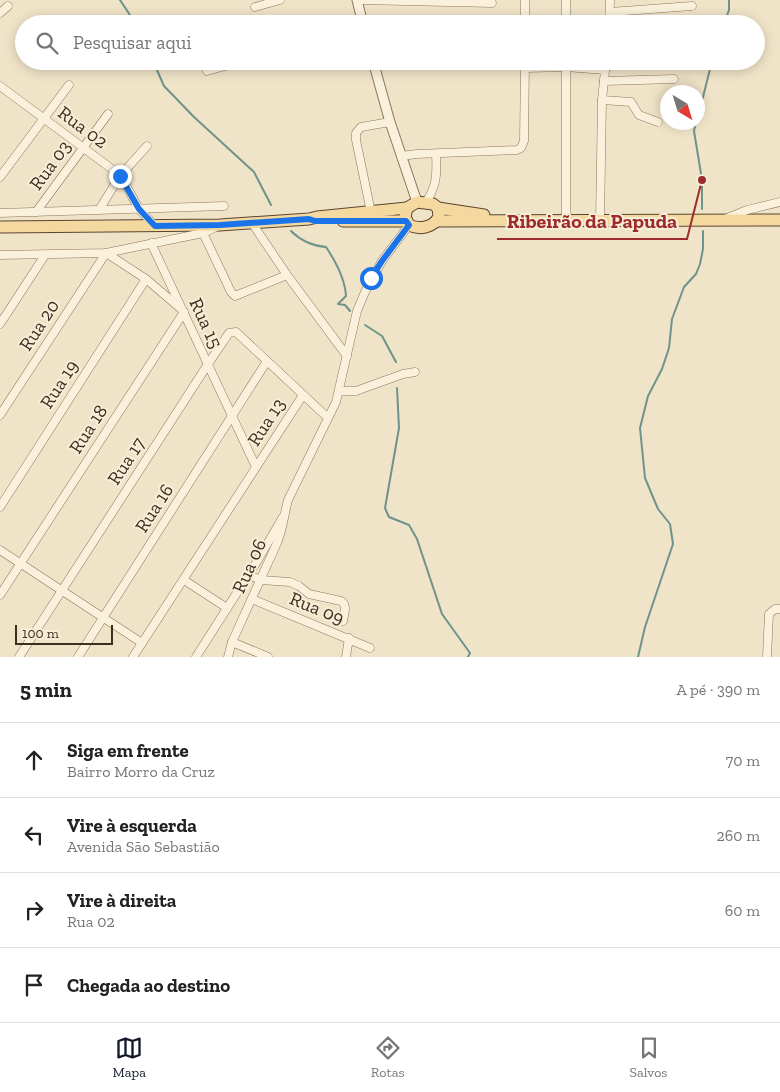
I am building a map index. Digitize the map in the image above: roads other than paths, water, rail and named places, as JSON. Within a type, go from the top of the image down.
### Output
[{"type":"main road","points":[[0,227],[220,225],[309,219],[371,212],[417,204],[433,204],[438,208],[516,220]]},
{"type":"main road","points":[[407,223],[417,204]]},
{"type":"main road","points":[[309,219],[315,221],[407,223],[414,227],[425,227],[433,225],[437,221],[440,212],[438,208]]},
{"type":"main road","points":[[739,220],[780,215]]},
{"type":"main road","points":[[437,221],[780,220]]},
{"type":"street","points":[[255,7],[280,0]]},
{"type":"street","points":[[357,0],[361,15]]},
{"type":"street","points":[[362,0],[492,4]]},
{"type":"street","points":[[525,0],[525,15]]},
{"type":"street","points":[[566,0],[566,15]]},
{"type":"street","points":[[610,0],[610,15]]},
{"type":"street","points":[[0,13],[8,6]]},
{"type":"street","points":[[610,12],[692,6]]},
{"type":"street","points":[[376,70],[390,122],[417,204],[435,186],[437,175],[436,154]]},
{"type":"street","points":[[401,156],[517,150],[523,145],[524,141],[525,70]]},
{"type":"street","points":[[566,70],[566,222]]},
{"type":"street","points":[[600,221],[602,100],[605,70]]},
{"type":"street","points":[[604,80],[674,79]]},
{"type":"street","points":[[0,177],[69,85]]},
{"type":"street","name":"Rua 02","points":[[1,89],[44,118],[120,176],[139,209],[155,226]]},
{"type":"street","points":[[602,100],[628,101],[633,104],[640,115],[658,122]]},
{"type":"street","name":"Rua 03","points":[[36,212],[108,114]]},
{"type":"street","points":[[371,212],[356,133],[361,128],[390,122]]},
{"type":"street","points":[[99,210],[120,176],[147,146]]},
{"type":"street","points":[[722,220],[746,210],[780,202]]},
{"type":"street","points":[[0,213],[224,206]]},
{"type":"street","points":[[252,223],[287,275],[347,356]]},
{"type":"street","name":"Rua 06","points":[[228,657],[232,642],[282,529],[288,500],[339,391],[357,311],[382,261],[407,223]]},
{"type":"street","points":[[0,255],[106,253],[203,233],[220,225]]},
{"type":"street","points":[[203,233],[231,292],[235,296],[287,275]]},
{"type":"street","name":"Rua 15","points":[[151,243],[256,467]]},
{"type":"street","points":[[106,253],[146,279],[184,312]]},
{"type":"street","name":"Rua 20","points":[[0,415],[106,253]]},
{"type":"street","points":[[0,324],[45,255]]},
{"type":"street","name":"Rua 19","points":[[0,507],[146,279]]},
{"type":"street","name":"Rua 18","points":[[0,595],[184,312]]},
{"type":"street","name":"Rua 17","points":[[18,657],[229,333],[236,332],[267,361]]},
{"type":"street","points":[[267,361],[328,418]]},
{"type":"street","name":"Rua 16","points":[[78,657],[267,361]]},
{"type":"street","points":[[339,391],[356,391],[403,374],[415,372]]},
{"type":"street","name":"Rua 13","points":[[133,657],[303,395]]},
{"type":"street","points":[[196,657],[284,516]]},
{"type":"street","points":[[0,550],[142,643]]},
{"type":"street","points":[[248,575],[261,580],[290,582],[309,594],[341,601],[345,607],[343,621]]},
{"type":"street","points":[[184,580],[227,608]]},
{"type":"street","name":"Rua 09","points":[[252,599],[370,648]]},
{"type":"street","points":[[767,657],[769,618],[776,610]]},
{"type":"street","points":[[346,657],[349,638]]},
{"type":"street","points":[[232,642],[268,657]]},
{"type":"waterway","points":[[120,0],[130,15]]},
{"type":"waterway","points":[[727,15],[729,0]]},
{"type":"waterway","points":[[157,70],[164,86],[194,117],[254,172],[271,205]]},
{"type":"waterway","points":[[705,89],[710,70]]},
{"type":"waterway","points":[[694,130],[702,180],[702,209]]},
{"type":"waterway","points":[[291,231],[307,242],[326,247],[344,283],[346,296],[338,304],[345,305],[350,311]]},
{"type":"waterway","points":[[638,657],[645,627],[673,544],[670,524],[658,509],[645,478],[640,428],[648,396],[662,369],[669,348],[672,319],[684,287],[696,274],[700,264],[703,249],[703,231]]},
{"type":"waterway","points":[[365,325],[382,336],[396,362]]},
{"type":"waterway","points":[[397,388],[399,428],[385,508],[389,517],[409,525],[417,539],[442,614],[470,653],[468,657]]},
{"type":"place","name":"Ribeirão da Papuda","points":[[702,180]]}]
